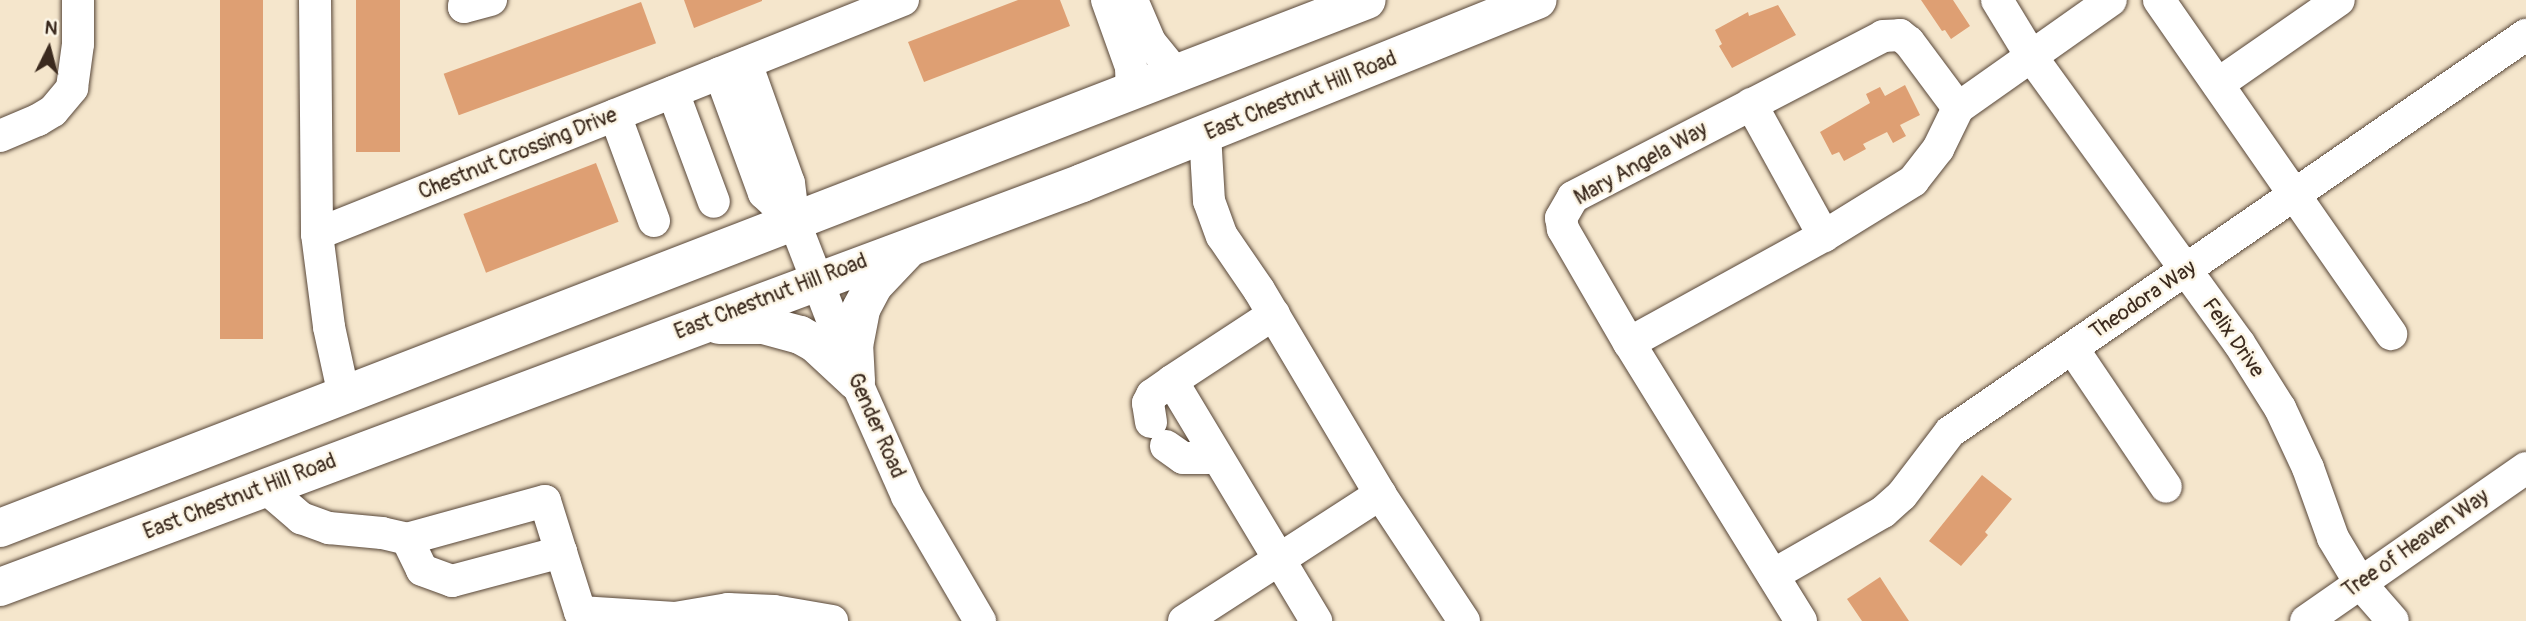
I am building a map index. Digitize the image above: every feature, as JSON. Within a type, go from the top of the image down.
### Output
[{"type":"main road","points":[[0,528],[1367,0]]},
{"type":"main road","points":[[1448,37],[1498,0]]},
{"type":"main road","name":"East Chestnut Hill Road","points":[[0,587],[1205,134],[1538,0]]},
{"type":"main road","points":[[856,381],[853,346],[861,309],[873,286],[913,244]]},
{"type":"main road","points":[[668,336],[727,323],[763,325],[800,335],[816,344],[856,381]]},
{"type":"street","points":[[0,135],[53,111],[72,88],[78,44],[78,0]]},
{"type":"street","points":[[315,0],[317,234],[329,327],[344,396]]},
{"type":"street","points":[[465,0],[464,7],[491,0]]},
{"type":"street","name":"Chestnut Crossing Drive","points":[[317,234],[903,0]]},
{"type":"street","points":[[1107,0],[1130,67],[1132,92]]},
{"type":"street","points":[[1132,0],[1150,42],[1170,67],[1180,73]]},
{"type":"street","name":"Felix Drive","points":[[1997,0],[2031,56],[2239,343],[2280,408],[2308,468],[2333,538],[2360,583],[2393,621]]},
{"type":"street","points":[[1629,343],[1824,236],[1913,181],[1938,149],[1958,108],[2111,0]]},
{"type":"street","points":[[2159,0],[2296,194],[2390,334]]},
{"type":"street","points":[[2218,84],[2339,0]]},
{"type":"street","name":"Mary Angela Way","points":[[1801,621],[1629,343],[1563,229],[1561,218],[1573,197],[1892,34],[1909,42],[1958,108]]},
{"type":"street","name":"Theodora Way","points":[[1773,575],[1883,512],[1902,495],[1950,432],[2526,35]]},
{"type":"street","points":[[733,68],[764,193],[794,221]]},
{"type":"street","points":[[673,92],[714,202]]},
{"type":"street","points":[[1751,104],[1824,236]]},
{"type":"street","points":[[615,115],[654,221]]},
{"type":"street","points":[[1205,134],[1209,201],[1222,236],[1274,314],[1380,494],[1464,621]]},
{"type":"street","name":"Gender Road","points":[[794,221],[856,381],[907,496],[980,621]]},
{"type":"street","points":[[1217,458],[1183,458],[1158,434],[1148,403],[1152,395],[1274,314]]},
{"type":"street","points":[[2073,349],[2166,487]]},
{"type":"street","points":[[1172,381],[1316,621]]},
{"type":"street","name":"Tree of Heaven Way","points":[[2306,621],[2526,468]]},
{"type":"street","points":[[265,487],[301,519],[329,528],[382,533],[407,540],[545,501],[580,612],[675,618],[728,609],[774,611],[832,621]]},
{"type":"street","points":[[1184,621],[1380,494]]},
{"type":"street","points":[[407,540],[422,570],[452,581],[561,552]]},
{"type":"building","points":[[220,0],[263,0],[263,339],[220,339]]},
{"type":"building","points":[[356,0],[400,0],[400,152],[356,152]]},
{"type":"building","points":[[684,0],[762,0],[762,1],[694,28]]},
{"type":"building","points":[[1018,0],[1060,0],[1070,26],[924,82],[908,42]]},
{"type":"building","points":[[1921,0],[1953,0],[1970,26],[1951,39],[1945,30],[1942,31]]},
{"type":"building","points":[[641,2],[656,43],[459,115],[444,74]]},
{"type":"building","points":[[1778,5],[1796,35],[1732,68],[1719,46],[1722,44],[1715,30],[1748,12],[1749,16]]},
{"type":"building","points":[[1905,85],[1920,115],[1900,125],[1906,136],[1893,143],[1887,132],[1863,144],[1866,149],[1844,161],[1839,152],[1832,155],[1820,132],[1870,103],[1866,94],[1880,87],[1885,96]]},
{"type":"building","points":[[596,163],[619,222],[486,273],[463,214]]},
{"type":"building","points":[[1982,475],[2012,499],[1985,532],[1988,535],[1961,566],[1929,541]]},
{"type":"building","points":[[1880,577],[1909,621],[1862,621],[1847,599]]}]
